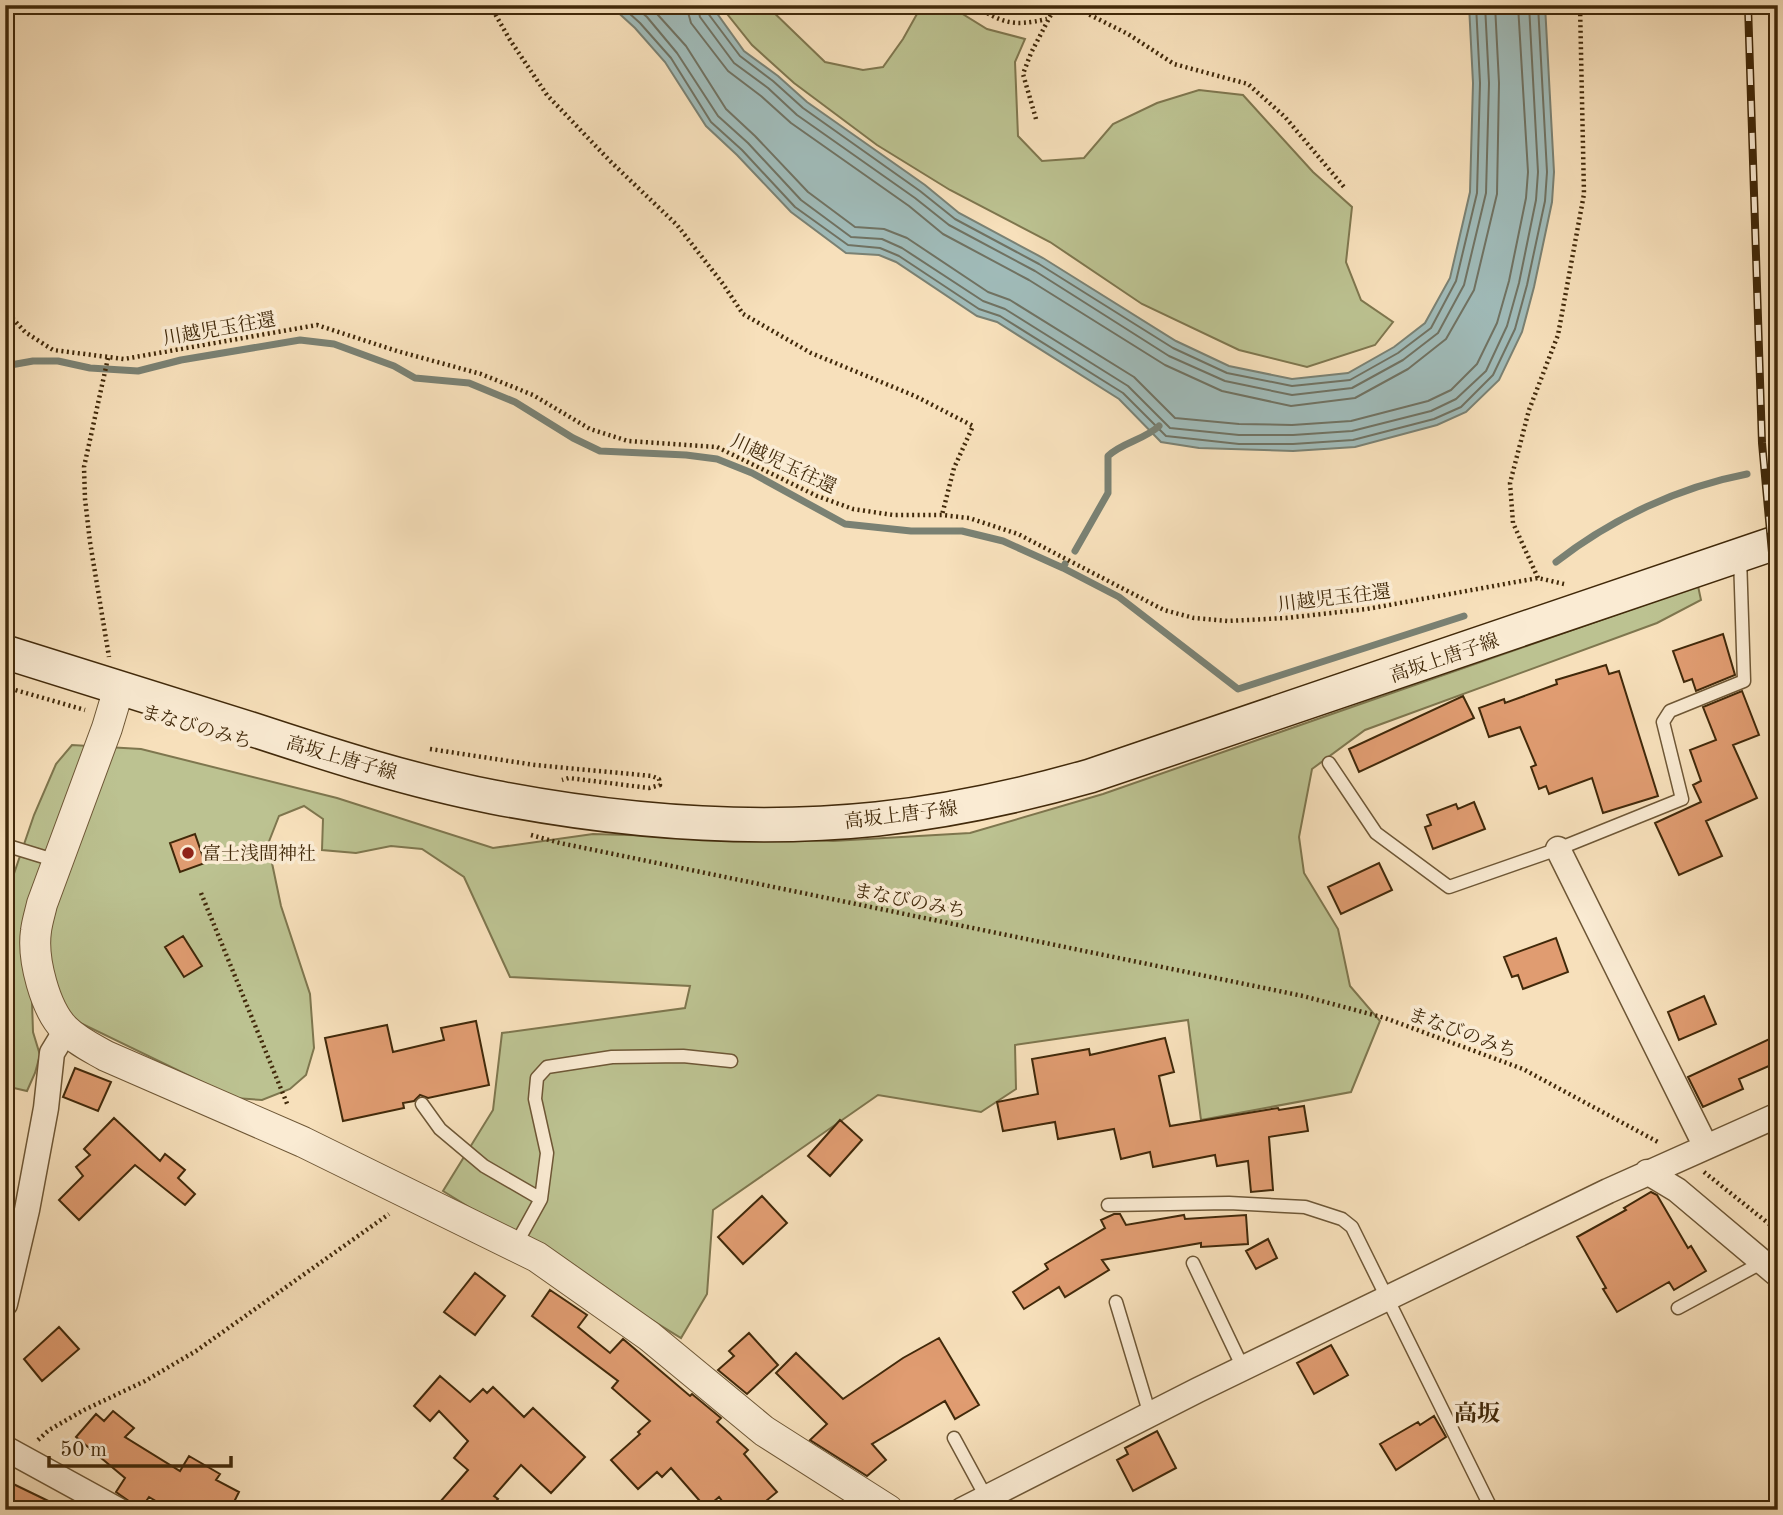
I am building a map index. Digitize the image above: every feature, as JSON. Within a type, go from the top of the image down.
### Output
[{"type":"main road","name":"高坂上唐子線","points":[[5,652],[324,753],[492,797],[588,812],[699,821],[789,823],[876,819],[993,801],[1102,773],[1778,542]]},
{"type":"street","points":[[119,688],[107,728],[42,904],[36,933],[41,983],[55,1018],[66,1030],[85,1045],[106,1056],[303,1142],[537,1258],[649,1336],[764,1431],[888,1510]]},
{"type":"street","points":[[1558,849],[1704,1159]]},
{"type":"street","points":[[5,1304],[27,1210],[46,1108],[52,1053],[66,1030]]},
{"type":"street","points":[[962,1510],[1647,1172],[1704,1159],[1778,1115]]},
{"type":"street","points":[[1647,1172],[1677,1190],[1771,1268]]},
{"type":"street","points":[[14,1453],[118,1510]]},
{"type":"lane","points":[[1329,763],[1376,833],[1449,887],[1558,849],[1682,799],[1663,722],[1670,711],[1744,681],[1740,555]]},
{"type":"lane","points":[[5,845],[58,861]]},
{"type":"lane","points":[[515,1246],[541,1199],[547,1153],[535,1099],[537,1078],[547,1068],[612,1056],[683,1056],[731,1061]]},
{"type":"lane","points":[[422,1104],[440,1129],[484,1166],[541,1199]]},
{"type":"lane","points":[[1108,1205],[1229,1203],[1305,1207],[1342,1219],[1352,1227],[1390,1299],[1492,1510]]},
{"type":"lane","points":[[1193,1264],[1244,1370]]},
{"type":"lane","points":[[1678,1308],[1771,1268]]},
{"type":"lane","points":[[1116,1302],[1150,1415]]},
{"type":"lane","points":[[954,1438],[986,1497]]},
{"type":"path","points":[[490,5],[509,40],[547,95],[611,162],[677,225],[743,314],[811,353],[915,396],[973,426],[954,468],[942,515]]},
{"type":"path","points":[[973,5],[996,18],[1020,25],[1048,19]]},
{"type":"path","points":[[1036,120],[1023,74],[1056,5]]},
{"type":"path","points":[[1076,5],[1174,64],[1248,84],[1285,117],[1344,187]]},
{"type":"path","points":[[1538,579],[1513,523],[1510,483],[1529,410],[1558,335],[1584,194],[1580,5]]},
{"type":"path","name":"川越児玉往還","points":[[5,310],[25,332],[54,350],[108,361],[317,325],[481,374],[533,395],[590,429],[628,441],[717,447],[817,496],[853,509],[893,515],[969,518],[1018,534],[1164,610],[1194,618],[1228,621],[1327,614],[1538,579],[1565,584]]},
{"type":"path","points":[[108,361],[84,467],[90,542],[108,643]]},
{"type":"path","points":[[5,687],[92,711]]},
{"type":"path","points":[[430,749],[535,765],[652,776],[659,779],[660,785],[649,788]]},
{"type":"path","name":"まなびのみち","points":[[520,832],[560,843],[1290,994],[1385,1018],[1523,1069],[1662,1144]]},
{"type":"path","points":[[201,893],[303,1142]]},
{"type":"path","points":[[1704,1159],[1778,1231]]},
{"type":"path","points":[[14,1453],[49,1430],[196,1352],[413,1198]]},
{"type":"green space","points":[[720,5],[766,5],[825,62],[863,70],[883,67],[922,5],[948,5],[987,29],[1025,39],[1015,62],[1018,136],[1042,161],[1084,158],[1113,124],[1157,103],[1199,90],[1243,95],[1313,172],[1352,207],[1346,262],[1361,300],[1393,322],[1375,345],[1307,367],[1239,350],[1142,304],[1050,242],[950,190],[877,145],[794,83],[752,45]]},
{"type":"green space","points":[[1698,586],[1701,600],[1657,623],[1365,730],[1312,769],[1299,837],[1304,873],[1338,929],[1350,986],[1380,1021],[1351,1092],[1201,1120],[1188,1020],[1015,1045],[1016,1089],[981,1112],[878,1095],[713,1210],[707,1294],[681,1338],[443,1191],[493,1110],[502,1033],[685,1008],[690,986],[510,977],[464,877],[422,849],[391,846],[356,853],[322,850],[323,819],[304,806],[279,816],[268,844],[281,906],[310,994],[314,1048],[306,1075],[290,1089],[262,1100],[235,1098],[72,1019],[54,1000],[32,1002],[33,1032],[40,1055],[27,1091],[5,1086],[5,900],[34,815],[56,764],[72,745],[141,749],[337,798],[493,848],[593,834],[833,841],[970,833],[1103,794]]},
{"type":"water","points":[[605,5],[711,5],[744,51],[807,102],[925,185],[959,213],[1043,258],[1176,341],[1229,366],[1292,379],[1348,373],[1394,347],[1425,323],[1450,278],[1470,192],[1473,83],[1469,5],[1545,5],[1554,172],[1552,202],[1522,332],[1499,380],[1466,412],[1437,425],[1355,447],[1293,451],[1199,448],[1161,442],[1119,399],[997,322],[977,316],[896,262],[879,255],[846,253],[791,212],[706,126],[665,62],[635,28],[612,7]]},
{"type":"building","points":[[1723,634],[1735,675],[1696,691],[1692,679],[1684,682],[1673,651]]},
{"type":"building","points":[[1606,665],[1609,674],[1619,671],[1658,796],[1603,813],[1592,778],[1549,794],[1546,786],[1539,789],[1531,767],[1536,765],[1520,727],[1489,737],[1479,708],[1504,699],[1505,703],[1557,684],[1556,680]]},
{"type":"building","points":[[1742,691],[1759,735],[1733,745],[1757,798],[1706,821],[1722,856],[1679,875],[1655,823],[1701,802],[1693,785],[1701,781],[1690,750],[1716,740],[1703,707]]},
{"type":"building","points":[[1463,696],[1474,718],[1359,772],[1349,749]]},
{"type":"building","points":[[1474,802],[1485,829],[1433,849],[1425,827],[1431,825],[1427,815],[1456,804],[1458,809]]},
{"type":"building","name":"富士浅間神社","points":[[195,834],[205,863],[180,872],[170,843]]},
{"type":"building","points":[[1379,863],[1392,890],[1341,914],[1328,887]]},
{"type":"building","points":[[183,936],[202,966],[184,977],[165,947]]},
{"type":"building","points":[[1556,938],[1568,972],[1523,989],[1518,975],[1512,977],[1504,957]]},
{"type":"building","points":[[1704,996],[1716,1024],[1679,1040],[1668,1012]]},
{"type":"building","points":[[476,1021],[489,1085],[428,1098],[420,1095],[414,1101],[403,1103],[404,1108],[343,1121],[325,1038],[387,1025],[393,1052],[444,1040],[441,1028]]},
{"type":"building","points":[[1778,1035],[1778,1062],[1739,1079],[1743,1089],[1703,1107],[1688,1077]]},
{"type":"building","points":[[1165,1038],[1174,1072],[1159,1076],[1170,1126],[1304,1106],[1308,1131],[1269,1137],[1273,1190],[1251,1192],[1248,1161],[1217,1166],[1215,1155],[1153,1167],[1150,1152],[1121,1159],[1114,1129],[1058,1139],[1055,1122],[1003,1131],[997,1102],[1038,1094],[1032,1059],[1089,1049],[1090,1055]]},
{"type":"building","points":[[75,1068],[111,1082],[98,1111],[63,1097]]},
{"type":"building","points":[[114,1118],[160,1161],[165,1154],[185,1170],[178,1178],[195,1194],[185,1205],[135,1165],[79,1220],[59,1200],[83,1176],[76,1167],[90,1155],[84,1149]]},
{"type":"building","points":[[840,1120],[862,1140],[830,1176],[808,1156]]},
{"type":"building","points":[[1651,1192],[1657,1195],[1688,1248],[1691,1246],[1706,1271],[1674,1290],[1669,1282],[1617,1312],[1577,1237],[1626,1210],[1624,1208]]},
{"type":"building","points":[[762,1196],[787,1223],[743,1264],[718,1237]]},
{"type":"building","points":[[1120,1214],[1126,1225],[1184,1215],[1185,1219],[1246,1215],[1248,1244],[1201,1247],[1201,1243],[1102,1260],[1109,1270],[1065,1297],[1059,1287],[1024,1309],[1013,1292],[1048,1269],[1045,1264],[1105,1228],[1101,1220]]},
{"type":"building","points":[[1268,1239],[1277,1258],[1256,1269],[1246,1251]]},
{"type":"building","points":[[475,1273],[505,1296],[475,1335],[444,1312]]},
{"type":"building","points":[[550,1290],[587,1315],[578,1327],[610,1353],[623,1339],[690,1396],[692,1394],[721,1418],[717,1422],[748,1450],[744,1454],[777,1492],[755,1510],[729,1510],[719,1497],[706,1508],[671,1468],[662,1477],[657,1472],[638,1489],[611,1460],[640,1434],[638,1432],[650,1421],[612,1388],[618,1381],[532,1316]]},
{"type":"building","points":[[59,1327],[79,1349],[42,1381],[24,1359]]},
{"type":"building","points":[[749,1333],[778,1365],[747,1394],[718,1370],[734,1356],[729,1351]]},
{"type":"building","points":[[939,1338],[979,1405],[955,1419],[945,1401],[872,1444],[886,1460],[867,1476],[810,1440],[827,1424],[776,1373],[796,1353],[843,1399],[903,1358]]},
{"type":"building","points":[[1331,1345],[1348,1375],[1314,1394],[1297,1363]]},
{"type":"building","points":[[440,1376],[470,1402],[483,1389],[487,1393],[493,1387],[524,1417],[533,1408],[585,1457],[551,1493],[521,1465],[494,1496],[498,1499],[489,1510],[433,1510],[468,1470],[454,1458],[468,1441],[439,1411],[430,1421],[414,1406]]},
{"type":"building","points":[[113,1411],[134,1428],[125,1437],[180,1471],[189,1456],[220,1474],[216,1480],[239,1492],[230,1510],[171,1510],[149,1497],[140,1510],[133,1510],[130,1502],[116,1492],[125,1478],[76,1437],[96,1414],[104,1421]]},
{"type":"building","points":[[1434,1416],[1446,1437],[1396,1470],[1380,1444]]},
{"type":"building","points":[[1157,1431],[1176,1468],[1133,1491],[1117,1460],[1128,1454],[1125,1448]]},
{"type":"building","points":[[5,1480],[67,1510],[5,1510]]},
{"type":"waterway","points":[[5,366],[33,361],[58,361],[90,368],[138,371],[181,360],[300,340],[334,344],[394,366],[415,378],[469,383],[515,402],[573,438],[600,451],[717,459],[752,473],[845,524],[911,531],[962,531],[1003,541],[1063,568],[1065,564]]},
{"type":"waterway","points":[[1075,551],[1108,493],[1108,456],[1159,426]]},
{"type":"waterway","points":[[1556,562],[1599,532],[1647,507],[1696,487],[1747,474]]},
{"type":"waterway","points":[[1063,568],[1119,597],[1238,689],[1464,616]]},
{"type":"railway","points":[[1748,5],[1762,443],[1778,618]]},
{"type":"railway","points":[[1775,5],[1774,287],[1778,461]]},
{"type":"place","name":"富士浅間神社","points":[[188,853]]},
{"type":"district","name":"高坂","points":[[1477,1413]]}]
